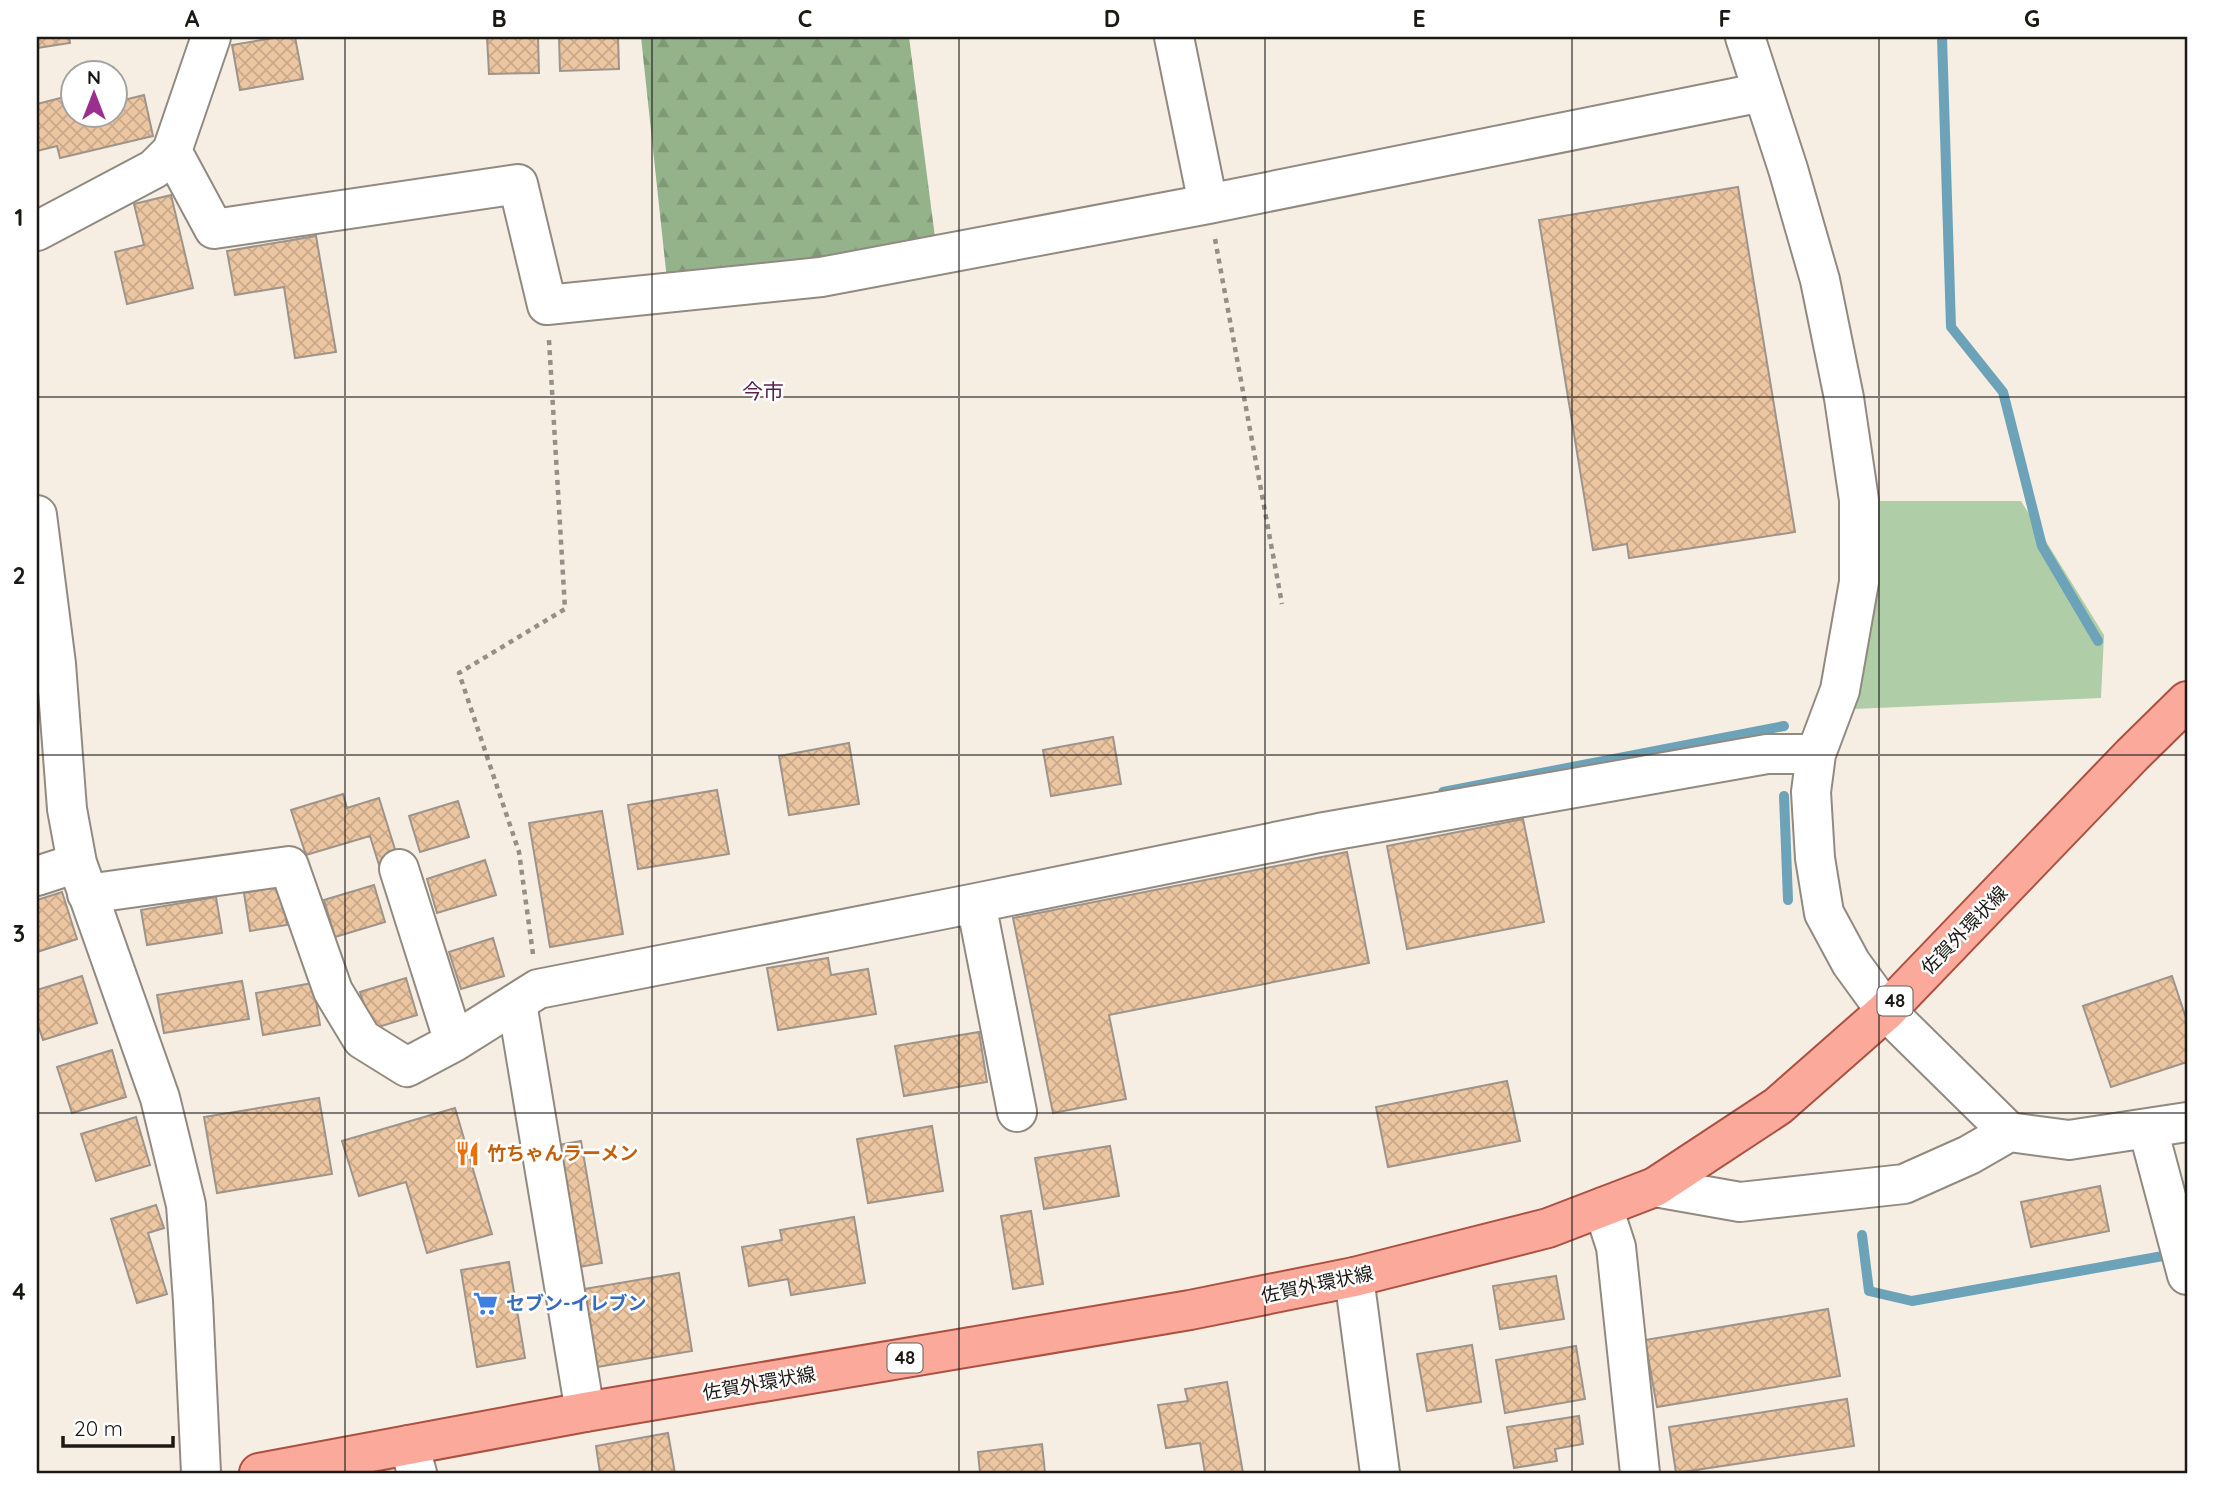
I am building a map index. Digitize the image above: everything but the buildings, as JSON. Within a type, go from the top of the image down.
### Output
[{"type":"main road","name":"佐賀外環状線","points":[[259,1473],[413,1459],[585,1412],[1176,1312],[1354,1277],[1548,1228],[1654,1187],[1778,1106],[1886,1011],[2187,701]]},
{"type":"street","points":[[37,231],[154,169],[172,151],[211,37]]},
{"type":"street","points":[[1174,37],[1208,204]]},
{"type":"street","points":[[1745,37],[1788,169],[1819,280],[1844,398],[1859,500],[1857,595],[1840,690],[1816,754],[1811,792],[1815,858],[1824,913],[1851,962],[1886,1011],[2009,1132],[2069,1140],[2187,1122]]},
{"type":"street","points":[[172,151],[214,229],[518,184],[547,305],[821,277],[1208,204],[1763,92]]},
{"type":"street","points":[[37,515],[56,664],[67,809],[82,878],[160,1098],[186,1205],[201,1473]]},
{"type":"street","points":[[37,876],[82,878],[289,866],[333,991],[362,1039],[407,1067],[454,1042],[527,996],[1319,833],[1768,754],[1816,754]]},
{"type":"street","points":[[399,869],[454,1042]]},
{"type":"street","points":[[976,904],[1017,1112]]},
{"type":"street","points":[[527,996],[585,1412]]},
{"type":"street","points":[[2148,1129],[2187,1275]]},
{"type":"street","points":[[1654,1187],[1740,1202],[1904,1184],[1969,1155],[2009,1132]]},
{"type":"street","points":[[1603,1207],[1616,1247],[1640,1473]]},
{"type":"street","points":[[1354,1277],[1380,1473]]},
{"type":"path","points":[[1208,204],[1282,604]]},
{"type":"path","points":[[527,996],[519,852],[459,673],[565,609],[547,305]]},
{"type":"green space","points":[[641,37],[909,37],[936,245],[667,280]]},
{"type":"green space","points":[[1879,501],[2021,501],[2104,635],[2101,698],[1854,709]]},
{"type":"waterway","points":[[1942,37],[1951,327],[2003,392],[2042,546],[2098,641]]},
{"type":"waterway","points":[[1443,792],[1784,726]]},
{"type":"waterway","points":[[1784,796],[1788,900]]},
{"type":"waterway","points":[[1862,1235],[1869,1291],[1912,1301],[2163,1256]]},
{"type":"place","name":"竹ちゃんラーメン","points":[[467,1153]]},
{"type":"place","name":"セブン-イレブン","points":[[486,1303]]},
{"type":"district","name":"今市","points":[[763,392]]}]
